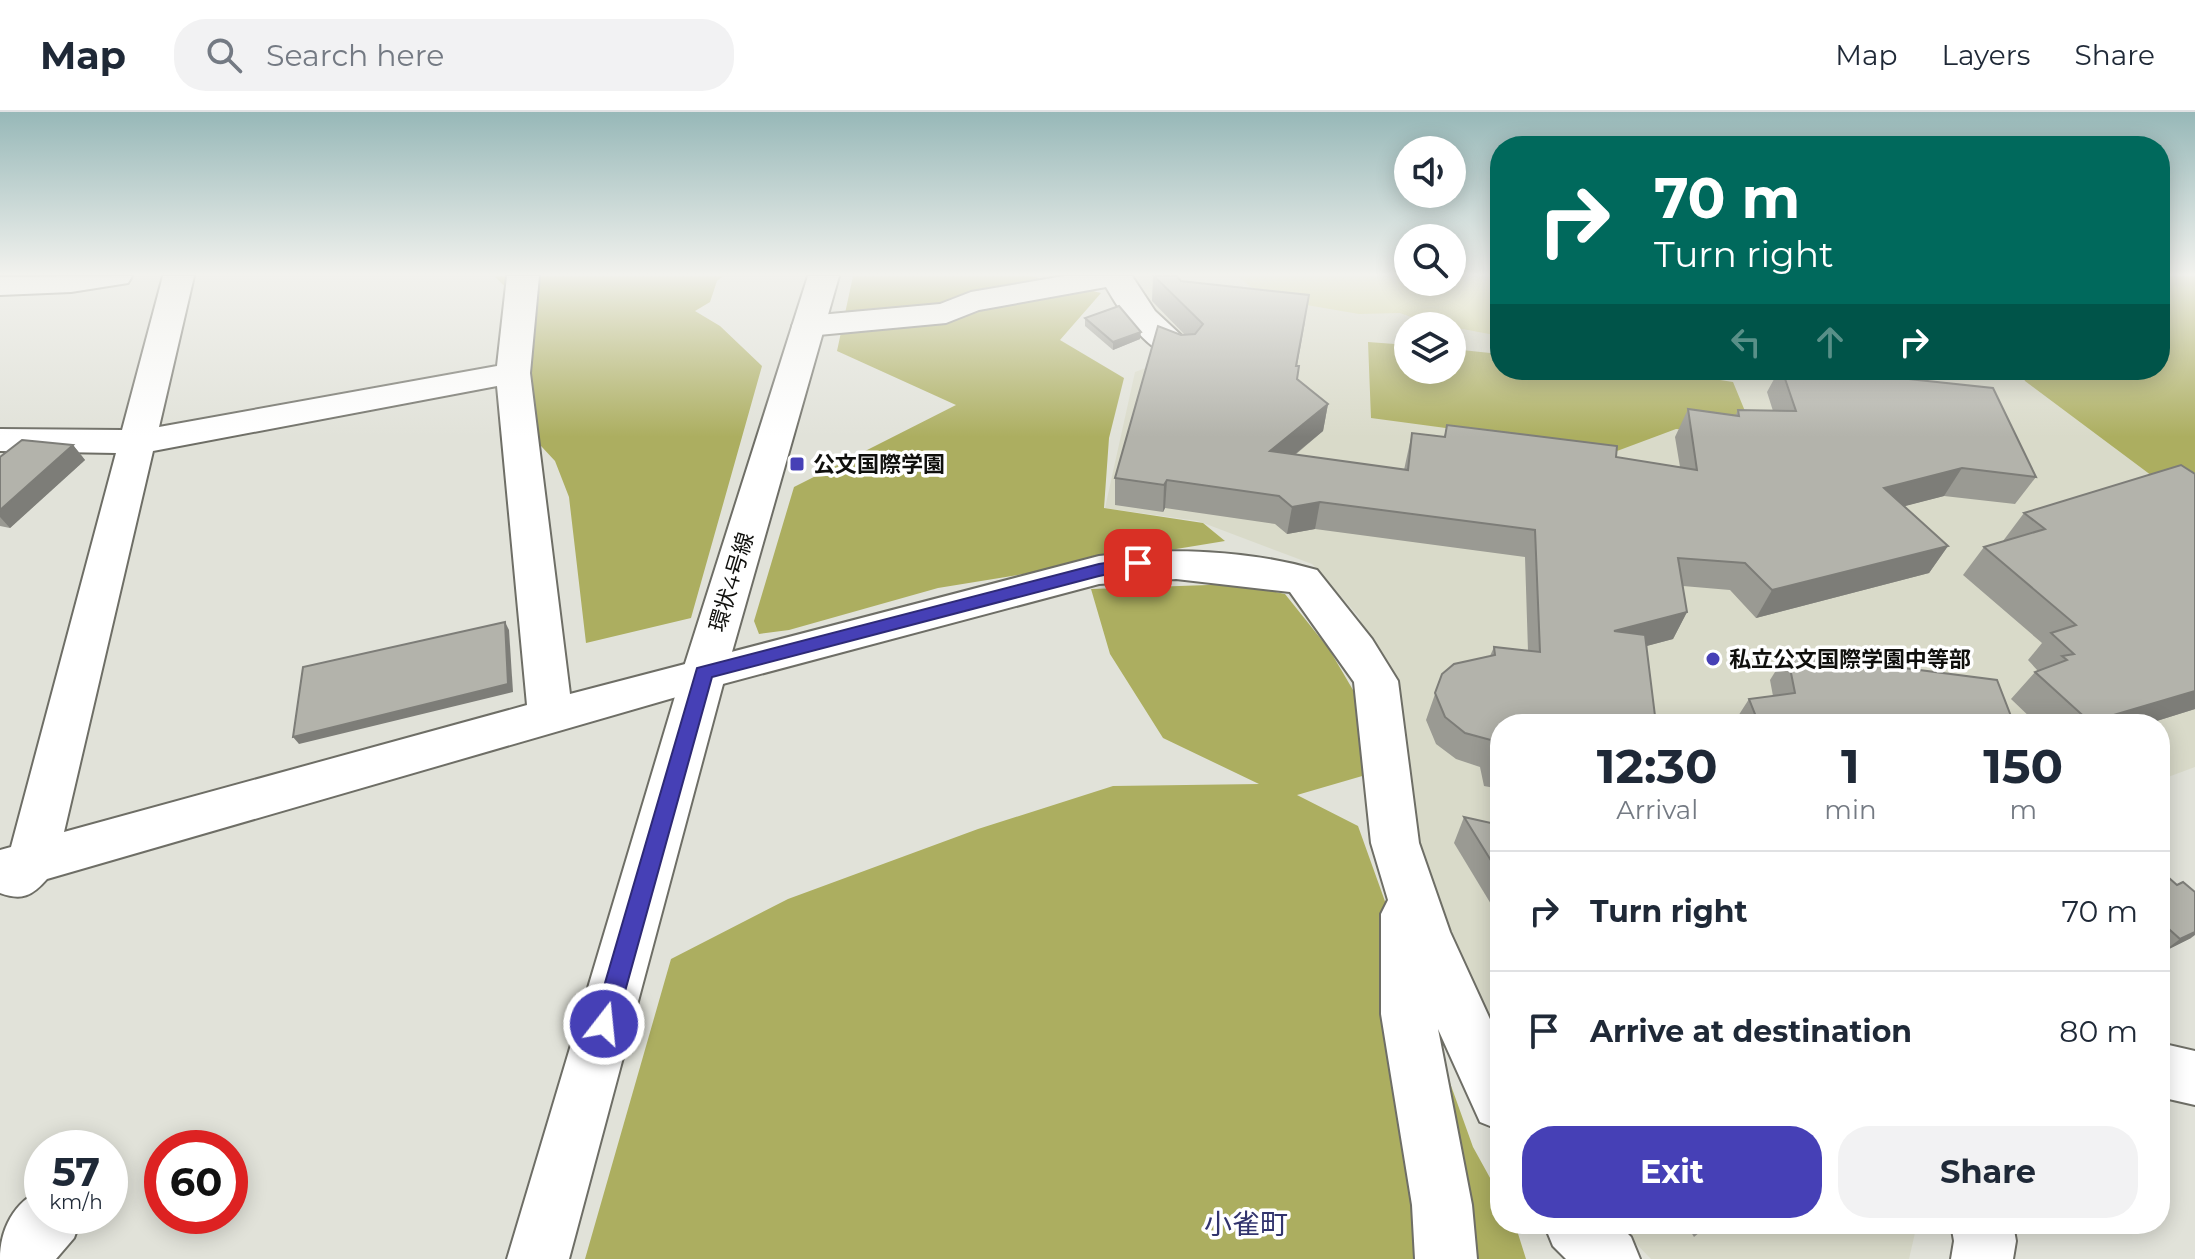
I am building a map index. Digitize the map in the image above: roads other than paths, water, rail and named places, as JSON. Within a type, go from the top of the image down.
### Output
[{"type":"street","points":[[11,876],[139,442],[166,330]]},
{"type":"street","points":[[517,330],[513,373],[550,716]]},
{"type":"street","name":"環状4号線","points":[[538,1259],[704,673],[807,330]]},
{"type":"street","points":[[1155,330],[1181,351]]},
{"type":"street","points":[[0,440],[139,442],[513,373]]},
{"type":"street","points":[[11,876],[550,716],[1099,570],[1138,563],[1237,569],[1303,580],[1357,650],[1376,681],[1395,843],[1446,987],[1490,1081]]},
{"type":"street","points":[[1406,879],[1408,1014],[1442,1205],[1446,1259]]},
{"type":"street","points":[[2170,1072],[2195,1078]]},
{"type":"street","points":[[23,1259],[36,1234]]},
{"type":"street","points":[[1585,1234],[1609,1259]]},
{"type":"street","points":[[1982,1259],[1984,1234]]},
{"type":"place","name":"公文国際学園","points":[[797,464]]},
{"type":"place","name":"私立公文国際学園中等部","points":[[1713,659]]},
{"type":"district","name":"小雀町","points":[[1246,1224]]}]
